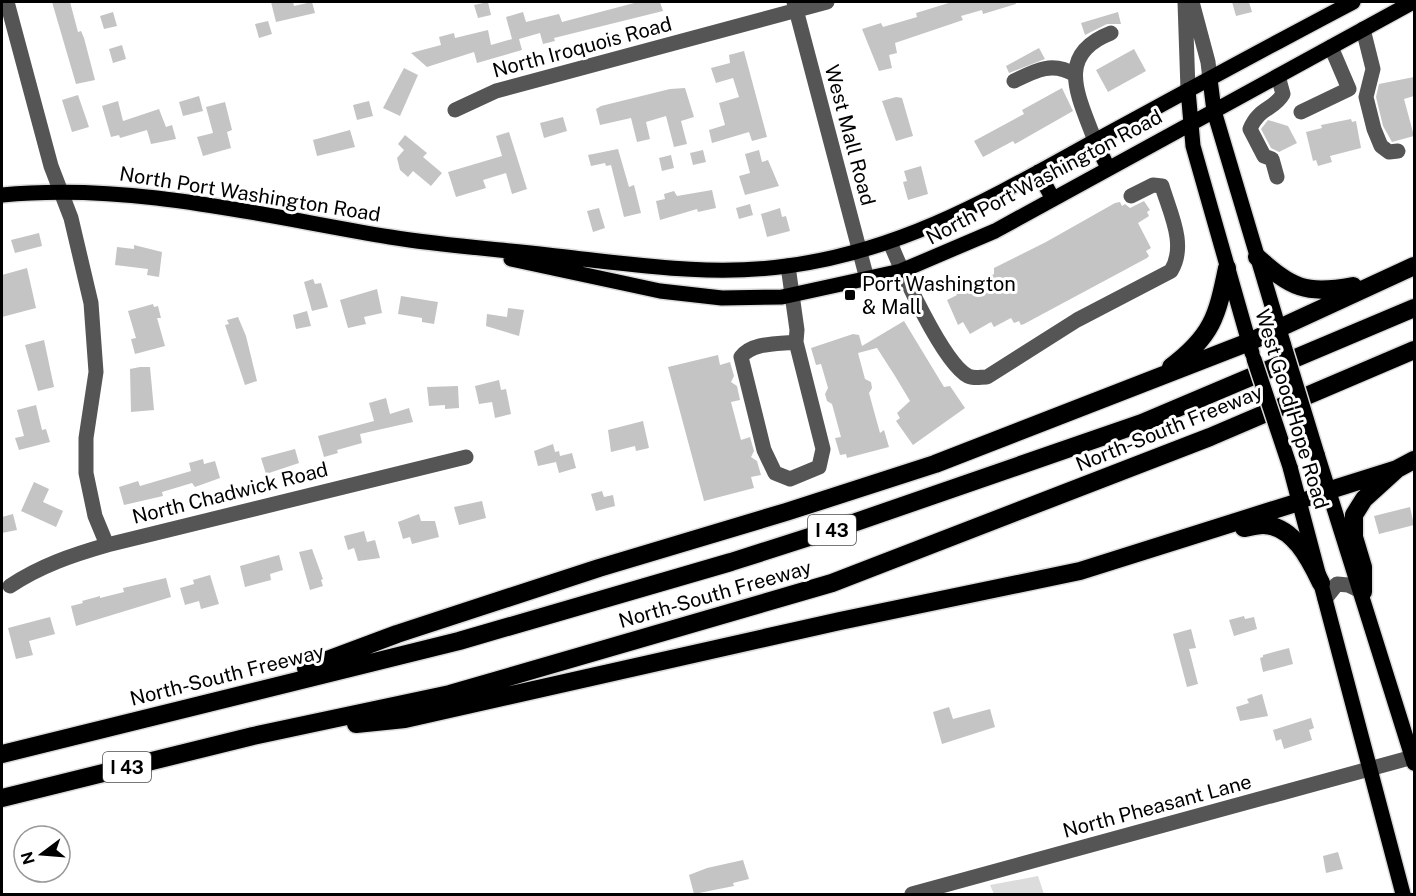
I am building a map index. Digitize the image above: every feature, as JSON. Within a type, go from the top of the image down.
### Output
[{"type":"highway","points":[[1257,257],[1285,282],[1323,292],[1378,282]]},
{"type":"highway","points":[[231,697],[431,623],[599,568],[870,486],[1154,379],[1252,350],[1278,328],[1414,266]]},
{"type":"highway","points":[[1154,379],[1203,339],[1214,322],[1227,268]]},
{"type":"highway","name":"North-South Freeway","points":[[2,754],[459,641],[731,562],[856,522],[1142,423],[1414,308]]},
{"type":"highway","name":"North-South Freeway","points":[[2,798],[253,736],[450,694],[832,583],[1189,446],[1414,350]]},
{"type":"highway","points":[[1327,491],[1397,469],[1414,460]]},
{"type":"highway","points":[[1363,592],[1363,567],[1354,537],[1354,515],[1364,499],[1397,469]]},
{"type":"highway","points":[[253,736],[416,716],[840,621],[1049,578],[1213,532],[1299,502]]},
{"type":"highway","points":[[1213,532],[1263,525],[1277,527],[1289,535],[1305,554],[1323,591]]},
{"type":"main road","name":"North Port Washington Road","points":[[456,246],[718,271],[788,266],[859,251],[911,236],[978,205],[1353,2]]},
{"type":"main road","name":"North Port Washington Road","points":[[2,195],[62,193],[152,198],[456,246],[660,291],[722,298],[793,294],[901,271],[995,231],[1363,29],[1413,6]]},
{"type":"main road","name":"West Good Hope Road","points":[[1210,79],[1214,111],[1278,328],[1327,491],[1363,592],[1414,760]]},
{"type":"main road","name":"West Good Hope Road","points":[[1188,90],[1190,124],[1197,165],[1252,350],[1290,466],[1403,894]]},
{"type":"main road","points":[[1095,141],[1108,168]]},
{"type":"main road","points":[[1038,172],[1053,199]]},
{"type":"main road","points":[[1299,502],[1327,491]]},
{"type":"street","points":[[7,2],[51,166],[71,218],[91,303],[96,372],[86,438],[86,473],[94,516],[107,544]]},
{"type":"street","name":"North Iroquois Road","points":[[455,110],[496,91],[795,6],[827,2]]},
{"type":"street","name":"West Good Hope Road","points":[[1185,2],[1188,90]]},
{"type":"street","name":"West Good Hope Road","points":[[1191,2],[1209,62],[1210,79]]},
{"type":"street","name":"West Mall Road","points":[[795,6],[867,279]]},
{"type":"street","points":[[1363,29],[1373,69],[1366,97],[1374,129],[1381,146],[1389,152],[1398,151]]},
{"type":"street","points":[[1095,141],[1075,75],[1075,64],[1080,53],[1092,40],[1111,33]]},
{"type":"street","points":[[1301,112],[1349,89],[1331,47]]},
{"type":"street","points":[[1014,81],[1040,70],[1062,67],[1075,75]]},
{"type":"street","points":[[1277,177],[1272,159],[1264,156],[1250,129],[1262,110],[1279,101],[1283,94],[1278,76]]},
{"type":"street","points":[[890,242],[901,271],[951,358],[971,378],[987,377],[1077,320],[1171,271],[1177,261],[1180,248],[1162,186],[1153,185],[1131,196]]},
{"type":"street","points":[[788,266],[797,330],[796,342],[823,449],[819,467],[790,479],[775,473],[764,450],[741,357],[745,351],[758,346],[796,342]]},
{"type":"street","name":"North Chadwick Road","points":[[10,586],[30,572],[57,560],[107,544],[466,457]]},
{"type":"street","points":[[1323,591],[1337,584],[1348,585],[1363,592]]},
{"type":"street","name":"North Pheasant Lane","points":[[912,894],[1370,769],[1414,760]]},
{"type":"shaded area","points":[[1038,876],[1044,894],[994,894],[990,885]]},
{"type":"building","points":[[52,2],[70,2],[78,32],[81,31],[84,38],[95,80],[76,84]]},
{"type":"building","points":[[271,2],[293,2],[294,6],[312,2],[315,13],[276,22]]},
{"type":"building","points":[[488,2],[491,15],[478,18],[474,5]]},
{"type":"building","points":[[638,2],[660,2],[663,11],[554,38],[555,41],[543,44],[540,33],[519,39],[522,50],[477,63],[474,52],[427,67],[411,53],[441,45],[439,37],[454,33],[455,38],[488,30],[491,45],[512,39],[506,17],[523,12],[526,22],[559,14],[562,22]]},
{"type":"building","points":[[952,2],[1015,2],[1016,4],[983,14],[982,10],[961,16],[963,20],[895,43],[897,53],[889,55],[892,68],[879,71],[862,29],[881,23],[883,27],[917,17],[916,13]]},
{"type":"building","points":[[1232,2],[1249,2],[1252,12],[1236,16]]},
{"type":"building","points":[[113,12],[117,26],[104,29],[100,16]]},
{"type":"building","points":[[1118,12],[1121,24],[1107,24],[1085,35],[1081,23]]},
{"type":"building","points":[[268,21],[272,34],[259,38],[255,24]]},
{"type":"building","points":[[122,45],[126,59],[113,63],[109,49]]},
{"type":"building","points":[[1039,48],[1045,59],[1009,73],[1006,66]]},
{"type":"building","points":[[1134,49],[1146,71],[1108,92],[1096,70]]},
{"type":"building","points":[[744,51],[767,137],[752,141],[749,132],[712,143],[709,130],[725,125],[719,103],[739,97],[733,78],[716,83],[711,68],[730,63],[729,55]]},
{"type":"building","points":[[404,68],[418,75],[400,116],[383,108]]},
{"type":"building","points":[[1414,77],[1414,96],[1404,99],[1414,136],[1392,142],[1383,126],[1376,97],[1379,84]]},
{"type":"building","points":[[685,88],[694,117],[681,121],[687,144],[674,147],[666,116],[646,122],[650,139],[637,142],[631,118],[600,125],[596,109],[601,106],[670,89]]},
{"type":"building","points":[[1062,88],[1073,111],[1015,144],[1013,141],[983,157],[974,141],[1024,114],[1022,110]]},
{"type":"building","points":[[78,95],[89,127],[72,132],[62,100]]},
{"type":"building","points":[[199,96],[203,111],[183,116],[179,102]]},
{"type":"building","points":[[896,97],[902,98],[913,136],[896,141],[882,101]]},
{"type":"building","points":[[118,101],[123,121],[159,109],[166,127],[172,125],[176,139],[151,144],[147,130],[120,138],[119,135],[111,137],[102,106]]},
{"type":"building","points":[[369,101],[373,116],[357,120],[353,105]]},
{"type":"building","points":[[225,102],[232,130],[227,132],[231,148],[203,156],[197,137],[213,133],[206,107]]},
{"type":"building","points":[[563,117],[567,131],[544,138],[540,123]]},
{"type":"building","points":[[1351,119],[1352,122],[1356,121],[1361,148],[1330,156],[1332,162],[1318,166],[1316,160],[1313,161],[1306,132],[1322,128],[1321,125]]},
{"type":"building","points":[[1268,120],[1288,126],[1297,143],[1279,152],[1271,148],[1261,129]]},
{"type":"building","points":[[350,130],[355,147],[317,156],[313,140]]},
{"type":"building","points":[[509,132],[527,189],[512,194],[506,173],[483,180],[486,188],[456,197],[448,172],[502,156],[496,136]]},
{"type":"building","points":[[405,135],[427,153],[423,157],[442,173],[431,186],[413,171],[408,177],[400,170],[397,158],[404,150],[398,144]]},
{"type":"building","points":[[618,149],[629,187],[634,185],[641,213],[624,217],[611,165],[606,166],[605,163],[591,166],[588,155]]},
{"type":"building","points":[[703,150],[706,162],[693,165],[690,153]]},
{"type":"building","points":[[759,150],[762,162],[768,160],[779,186],[745,195],[739,176],[750,173],[745,154]]},
{"type":"building","points":[[671,155],[674,168],[662,171],[659,158]]},
{"type":"building","points":[[921,166],[928,194],[908,200],[903,182],[907,181],[904,171]]},
{"type":"building","points":[[712,190],[716,208],[698,212],[697,209],[660,220],[656,201],[665,199],[664,194],[674,191],[677,196]]},
{"type":"building","points":[[1144,201],[1150,210],[1147,212],[1149,216],[1138,223],[1151,248],[1146,251],[1149,256],[1147,258],[1024,324],[1021,325],[1019,321],[1014,323],[1011,318],[994,327],[991,322],[970,334],[963,322],[958,325],[947,300],[957,295],[954,290],[969,282],[971,286],[994,274],[994,268],[1115,203],[1120,202],[1122,206],[1125,204],[1130,208]]},
{"type":"building","points":[[750,204],[753,215],[739,219],[736,208]]},
{"type":"building","points":[[599,208],[605,228],[593,232],[587,211]]},
{"type":"building","points":[[780,208],[782,217],[786,216],[790,231],[767,237],[761,214]]},
{"type":"building","points":[[39,233],[42,246],[15,253],[11,240]]},
{"type":"building","points":[[134,245],[162,252],[159,277],[147,275],[148,269],[115,265],[117,247],[134,249]]},
{"type":"building","points":[[27,268],[36,308],[2,317],[2,275]]},
{"type":"building","points":[[313,279],[315,284],[321,283],[328,307],[312,311],[304,282]]},
{"type":"building","points":[[377,289],[382,313],[364,317],[366,324],[348,328],[340,300]]},
{"type":"building","points":[[401,296],[438,302],[434,324],[422,322],[422,318],[398,314]]},
{"type":"building","points":[[153,304],[154,307],[158,306],[161,318],[157,318],[165,346],[135,354],[131,339],[136,338],[128,311]]},
{"type":"building","points":[[508,308],[524,310],[519,336],[486,326],[487,314],[507,317]]},
{"type":"building","points":[[307,311],[311,326],[296,329],[293,315]]},
{"type":"building","points":[[238,317],[246,336],[257,381],[245,385],[225,325],[229,324],[227,320]]},
{"type":"building","points":[[904,321],[944,387],[950,386],[965,408],[913,445],[896,421],[900,418],[897,413],[910,401],[877,348],[858,353],[865,379],[871,382],[872,388],[869,393],[880,433],[884,430],[889,447],[847,458],[846,454],[840,455],[835,438],[841,437],[832,404],[827,401],[825,394],[828,388],[821,364],[816,365],[811,348],[853,334],[859,335],[862,346]]},
{"type":"building","points":[[44,340],[54,387],[38,391],[25,345]]},
{"type":"building","points":[[718,355],[720,365],[730,362],[734,376],[731,382],[737,386],[740,400],[731,402],[741,440],[750,437],[754,451],[751,457],[757,461],[761,475],[751,477],[754,488],[704,501],[668,367]]},
{"type":"building","points":[[150,367],[154,410],[131,412],[130,369]]},
{"type":"building","points":[[499,380],[501,390],[506,389],[511,414],[495,418],[492,402],[479,404],[475,386]]},
{"type":"building","points":[[458,386],[459,408],[445,409],[445,405],[429,406],[427,387]]},
{"type":"building","points":[[386,398],[390,414],[409,408],[413,422],[360,434],[362,443],[337,450],[338,453],[324,457],[318,436],[374,421],[369,403]]},
{"type":"building","points":[[36,405],[42,430],[46,429],[50,442],[19,450],[15,438],[24,436],[17,410]]},
{"type":"building","points":[[643,421],[649,448],[636,451],[635,446],[611,452],[608,430]]},
{"type":"building","points":[[553,444],[555,452],[559,451],[560,456],[572,453],[576,468],[559,473],[556,462],[538,466],[534,451]]},
{"type":"building","points":[[295,449],[299,463],[266,474],[261,458]]},
{"type":"building","points":[[203,459],[204,464],[215,461],[220,478],[195,487],[192,483],[162,492],[163,496],[124,505],[119,487],[138,481],[140,486],[191,471],[189,463]]},
{"type":"building","points":[[34,482],[49,489],[43,502],[63,511],[56,527],[21,511]]},
{"type":"building","points":[[602,491],[604,497],[613,495],[615,506],[596,511],[591,494]]},
{"type":"building","points":[[482,501],[486,518],[459,525],[454,507]]},
{"type":"building","points":[[1410,507],[1414,525],[1379,534],[1374,516]]},
{"type":"building","points":[[13,514],[17,530],[2,533],[2,517]]},
{"type":"building","points":[[419,514],[421,521],[435,521],[439,537],[412,544],[410,537],[403,539],[398,522]]},
{"type":"building","points":[[364,531],[367,542],[375,540],[380,558],[358,561],[354,548],[348,550],[344,536]]},
{"type":"building","points":[[312,549],[323,579],[321,580],[323,586],[310,590],[299,552]]},
{"type":"building","points":[[279,555],[283,570],[270,574],[271,580],[245,587],[240,566]]},
{"type":"building","points":[[210,575],[219,604],[201,609],[199,601],[185,605],[180,588],[194,584],[193,580]]},
{"type":"building","points":[[166,578],[171,597],[76,626],[71,606],[100,596],[100,598],[124,592],[123,588]]},
{"type":"building","points":[[1244,616],[1245,619],[1254,617],[1257,629],[1234,636],[1229,620]]},
{"type":"building","points":[[50,617],[55,634],[29,641],[33,655],[16,659],[8,628]]},
{"type":"building","points":[[1191,629],[1196,648],[1189,649],[1198,684],[1187,687],[1173,634]]},
{"type":"building","points":[[1289,648],[1293,664],[1263,672],[1260,658],[1263,655]]},
{"type":"building","points":[[1262,694],[1268,716],[1240,721],[1236,707],[1249,703],[1247,699]]},
{"type":"building","points":[[949,707],[953,719],[990,709],[995,727],[942,744],[933,712]]},
{"type":"building","points":[[1311,718],[1314,728],[1309,730],[1312,740],[1284,749],[1281,739],[1276,741],[1273,730]]},
{"type":"building","points":[[1338,852],[1343,869],[1326,873],[1323,856]]},
{"type":"building","points":[[743,860],[749,879],[733,883],[734,886],[694,894],[689,875],[707,868]]},
{"type":"place","name":"Port Washington & Mall","points":[[850,295]]}]
